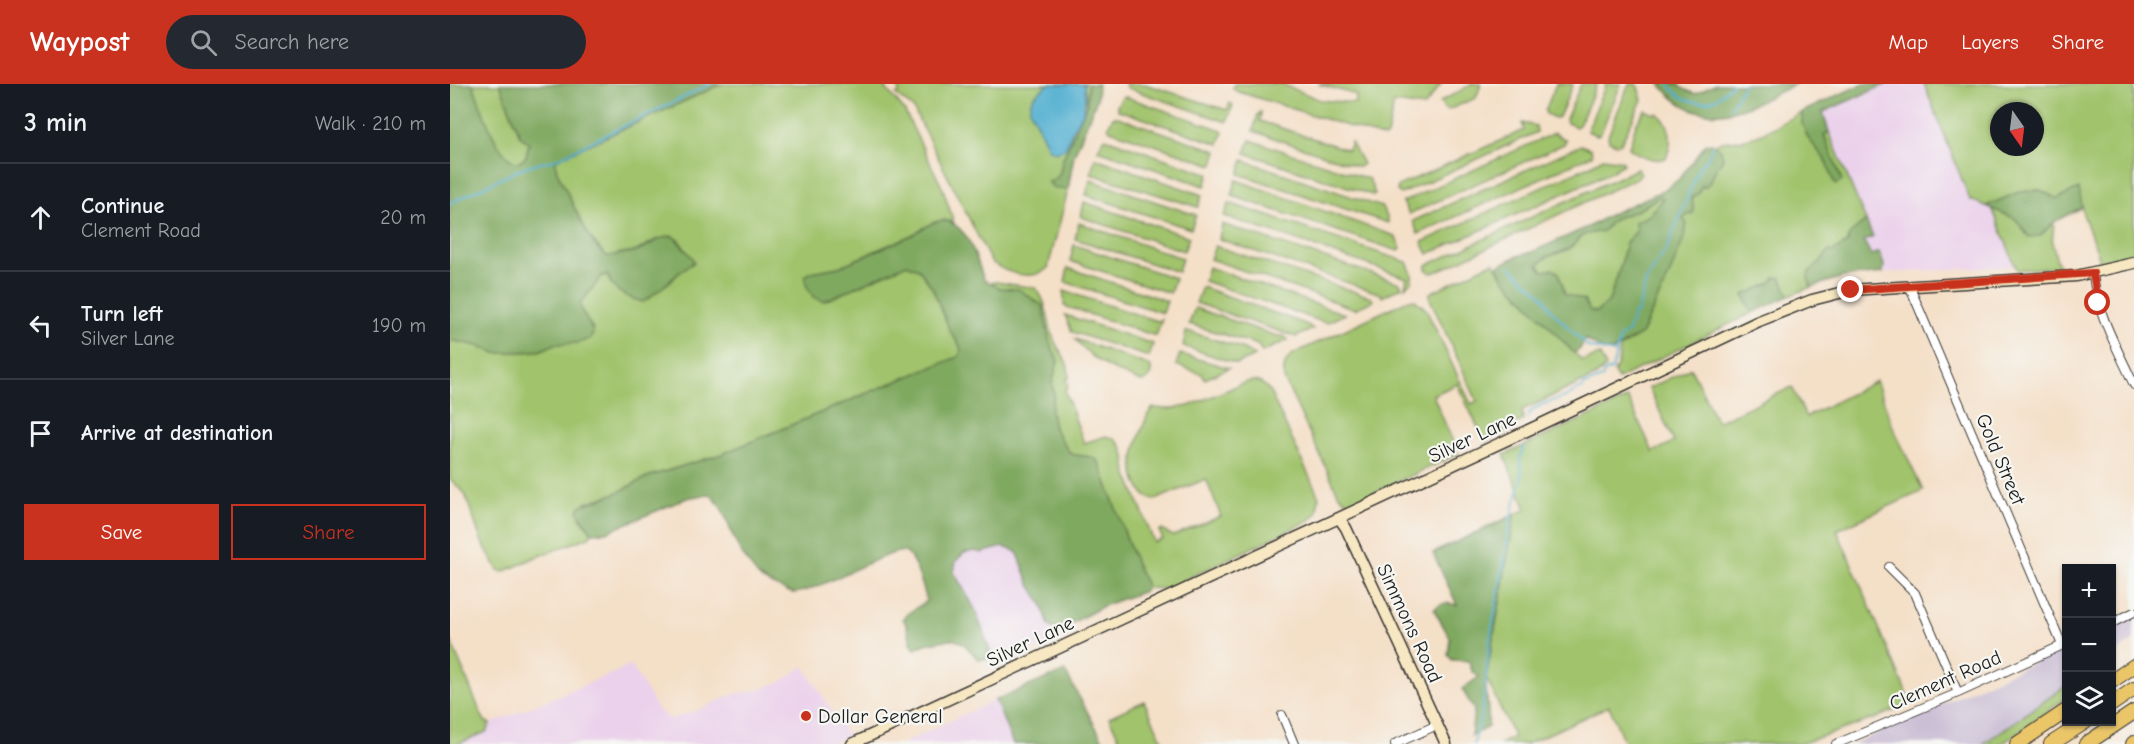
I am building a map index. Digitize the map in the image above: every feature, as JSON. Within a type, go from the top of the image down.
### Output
[{"type":"highway","points":[[2116,678],[2134,666]]},
{"type":"highway","points":[[2116,701],[2134,689]]},
{"type":"highway","points":[[2086,744],[2134,712]]},
{"type":"highway","points":[[2017,744],[2062,714]]},
{"type":"highway","points":[[2102,744],[2134,723]]},
{"type":"highway","points":[[2051,744],[2079,726]]},
{"type":"main road","name":"Silver Lane","points":[[852,744],[1759,321],[1812,300],[1851,290],[2093,273],[2134,263]]},
{"type":"main road","name":"Simmons Road","points":[[1339,518],[1346,528],[1446,744]]},
{"type":"street","points":[[2093,273],[2095,293],[2101,312],[2134,385]]},
{"type":"street","name":"Gold Street","points":[[1909,285],[2062,637]]},
{"type":"street","points":[[1889,567],[1915,593],[1958,693]]},
{"type":"street","points":[[2116,620],[2134,612]]},
{"type":"street","name":"Clement Road","points":[[1836,744],[1958,693],[2062,645]]},
{"type":"street","points":[[1282,715],[1294,744]]},
{"type":"street","points":[[1395,744],[1437,725]]},
{"type":"shaded area","points":[[1887,84],[1924,84],[1970,200],[1992,208],[2014,266],[1883,273],[1884,265],[1879,252],[1871,256],[1864,241],[1873,236],[1829,132],[1823,112]]},
{"type":"shaded area","points":[[1008,547],[1018,554],[1030,585],[1042,604],[1046,621],[1057,640],[992,670],[987,659],[990,648],[984,638],[975,609],[959,583],[954,566],[959,556],[964,553],[976,551],[981,553]]},
{"type":"shaded area","points":[[2134,618],[2134,640],[2116,653],[2116,626]]},
{"type":"shaded area","points":[[2062,650],[2062,689],[1984,744],[1853,744]]},
{"type":"shaded area","points":[[630,666],[658,710],[672,719],[734,694],[756,691],[782,681],[804,666],[848,736],[830,744],[458,744],[486,732],[490,724]]},
{"type":"shaded area","points":[[995,700],[1013,744],[901,744]]},
{"type":"green space","points":[[450,84],[473,84],[496,141],[510,159],[518,163],[526,157],[529,143],[520,136],[500,84],[722,84],[559,158],[555,162],[557,172],[580,219],[601,252],[608,256],[633,252],[663,238],[673,236],[694,262],[643,302],[621,293],[613,286],[608,275],[602,276],[580,304],[593,334],[590,339],[578,343],[555,344],[539,351],[496,353],[479,346],[450,340]]},
{"type":"green space","points":[[473,84],[500,84],[520,136],[529,143],[526,157],[518,163],[503,152],[496,141]]},
{"type":"green space","points":[[722,84],[882,84],[904,110],[943,189],[954,223],[938,221],[839,267],[812,272],[808,286],[813,297],[830,299],[907,264],[919,269],[933,289],[961,352],[958,357],[722,454],[647,477],[617,493],[585,503],[580,517],[592,533],[589,537],[503,572],[498,570],[481,540],[465,494],[450,479],[450,340],[479,346],[496,353],[539,351],[555,344],[585,341],[593,328],[582,314],[580,304],[602,276],[608,275],[609,281],[648,299],[672,281],[679,271],[694,262],[678,239],[657,239],[637,251],[610,257],[605,255],[586,232],[557,172],[555,162],[559,158]]},
{"type":"green space","points":[[898,84],[1049,84],[1034,96],[1041,132],[1050,149],[1065,148],[1075,124],[1083,113],[1084,84],[1088,84],[1087,104],[1062,161],[1061,171],[1052,185],[1054,188],[1068,190],[1048,268],[1034,275],[1027,275],[1004,270],[991,262],[913,108],[896,95],[899,93]]},
{"type":"green space","points":[[1088,84],[1098,84],[1097,99],[1074,155],[1068,190],[1054,188],[1048,182],[1055,179],[1060,172],[1062,161],[1087,104]]},
{"type":"green space","points":[[1125,84],[1145,84],[1227,110],[1230,103],[1233,105],[1227,122],[1127,88]]},
{"type":"green space","points":[[1234,84],[1282,84],[1320,100],[1355,103],[1356,95],[1318,84],[1441,84],[1424,107],[1394,103],[1385,138],[1236,91],[1233,88]]},
{"type":"green space","points":[[1472,84],[1481,84],[1476,98],[1448,110],[1445,109],[1440,102]]},
{"type":"green space","points":[[1556,84],[1573,84],[1559,117],[1555,118],[1546,114],[1545,111]]},
{"type":"green space","points":[[1581,84],[1597,84],[1579,125],[1576,127],[1567,123],[1566,119]]},
{"type":"green space","points":[[1606,84],[1621,84],[1600,134],[1597,135],[1587,131]]},
{"type":"green space","points":[[1629,84],[1637,84],[1642,100],[1621,143],[1616,144],[1609,141],[1608,136]]},
{"type":"green space","points":[[1660,84],[1679,84],[1680,87],[1695,94],[1716,84],[1796,84],[1743,108],[1709,113],[1692,110],[1676,100]]},
{"type":"green space","points":[[1862,84],[1887,84],[1823,112],[1829,132],[1824,135],[1842,181],[1835,185],[1827,162],[1808,138],[1802,124],[1802,112]]},
{"type":"green space","points":[[1924,84],[2134,84],[2134,252],[2098,263],[2099,257],[2083,214],[2079,189],[2057,199],[2040,190],[2019,192],[1986,206],[1970,200]]},
{"type":"green space","points":[[1123,96],[1222,130],[1219,144],[1118,110],[1117,106]]},
{"type":"green space","points":[[1645,110],[1657,113],[1666,122],[1670,134],[1670,146],[1666,158],[1652,159],[1629,148],[1636,124]]},
{"type":"green space","points":[[1261,112],[1260,121],[1348,150],[1351,142],[1363,164],[1359,167],[1253,131],[1258,114]]},
{"type":"green space","points":[[1802,112],[1804,129],[1827,162],[1836,184],[1842,181],[1824,134],[1829,132],[1866,221],[1849,235],[1848,243],[1832,252],[1829,251],[1808,277],[1811,287],[1789,296],[1781,278],[1776,277],[1771,283],[1744,295],[1752,313],[1618,379],[1614,373],[1620,348],[1641,334],[1644,329],[1671,271],[1683,218],[1696,193],[1711,182],[1715,170],[1723,159],[1721,150],[1714,145],[1753,137]]},
{"type":"green space","points":[[1113,117],[1217,151],[1213,165],[1110,130],[1108,126]]},
{"type":"green space","points":[[1522,123],[1536,126],[1537,132],[1401,194],[1397,191],[1398,186],[1524,130]]},
{"type":"green space","points":[[1554,133],[1566,140],[1564,144],[1409,214],[1403,202]]},
{"type":"green space","points":[[1105,138],[1209,174],[1205,186],[1098,150]]},
{"type":"green space","points":[[1250,140],[1369,179],[1375,194],[1372,195],[1245,153]]},
{"type":"green space","points":[[1712,143],[1721,150],[1723,159],[1705,188],[1702,185],[1698,194],[1692,197],[1694,212],[1683,218],[1687,224],[1683,241],[1641,334],[1613,351],[1603,350],[1585,339],[1580,349],[1574,353],[1503,277],[1498,266],[1590,226],[1662,191],[1678,180],[1706,144]],"holes":[[[1660,196],[1663,198],[1650,215],[1635,222],[1636,232],[1626,242],[1609,301],[1597,312],[1590,311],[1584,300],[1565,294],[1559,273],[1553,269],[1543,271],[1538,265],[1547,257],[1569,249],[1583,235],[1603,231],[1614,219],[1640,209]]]},
{"type":"green space","points":[[1581,145],[1591,149],[1592,155],[1418,234],[1413,221]]},
{"type":"green space","points":[[1095,158],[1202,195],[1198,207],[1091,174]]},
{"type":"green space","points":[[1603,158],[1622,161],[1623,164],[1611,172],[1428,254],[1422,242]]},
{"type":"green space","points":[[1243,160],[1382,207],[1388,223],[1239,174]]},
{"type":"green space","points":[[1637,169],[1641,173],[1637,178],[1436,272],[1431,273],[1426,269],[1427,265]]},
{"type":"green space","points":[[1090,180],[1196,215],[1191,229],[1086,195]]},
{"type":"green space","points":[[1236,180],[1395,236],[1401,248],[1398,251],[1232,196]]},
{"type":"green space","points":[[2079,189],[2082,207],[2054,222],[2040,236],[2029,237],[2016,219],[1986,206],[2019,192],[2040,190],[2057,199]]},
{"type":"green space","points":[[1660,196],[1663,197],[1650,215],[1636,222],[1636,232],[1626,242],[1609,301],[1597,312],[1590,311],[1565,294],[1559,274],[1543,271],[1537,265],[1547,257],[1569,249],[1583,235],[1603,230],[1614,219],[1640,209]]},
{"type":"green space","points":[[1084,202],[1189,237],[1184,251],[1081,217]]},
{"type":"green space","points":[[1229,203],[1407,262],[1412,281],[1405,287],[1407,278],[1224,216]]},
{"type":"green space","points":[[1992,208],[2016,219],[2026,234],[2040,236],[2054,222],[2052,243],[2059,267],[2017,270]]},
{"type":"green space","points":[[943,220],[952,223],[965,235],[984,280],[1000,288],[1018,289],[1043,306],[1049,340],[1058,361],[1052,383],[1054,394],[1051,411],[1054,428],[1069,452],[1074,455],[1092,457],[1100,465],[1147,588],[1142,592],[1105,605],[1070,624],[1054,629],[1049,626],[1042,604],[1030,585],[1018,554],[1003,547],[981,553],[975,551],[964,553],[956,561],[954,572],[975,609],[991,654],[988,659],[978,659],[963,643],[952,639],[925,644],[915,649],[903,619],[927,601],[916,567],[905,552],[886,556],[805,591],[794,593],[758,576],[735,541],[722,510],[709,494],[687,498],[607,532],[592,533],[578,512],[580,506],[617,493],[647,477],[722,454],[958,357],[961,352],[960,346],[950,331],[933,289],[919,269],[907,264],[824,301],[813,295],[805,280],[805,276],[812,272],[839,267]]},
{"type":"green space","points":[[1866,221],[1873,237],[1864,241],[1871,255],[1879,252],[1884,265],[1883,273],[1843,277],[1811,287],[1809,272],[1829,251],[1832,252],[1848,243],[1849,235]]},
{"type":"green space","points":[[1079,223],[1182,258],[1178,272],[1075,239]]},
{"type":"green space","points":[[1222,224],[1400,283],[1402,287],[1382,297],[1381,294],[1219,239]]},
{"type":"green space","points":[[1074,245],[1175,278],[1170,293],[1070,261]]},
{"type":"green space","points":[[1215,246],[1371,297],[1373,301],[1355,309],[1210,259]]},
{"type":"green space","points":[[1494,262],[1503,277],[1582,361],[1600,355],[1606,367],[1596,376],[1522,410],[1523,420],[1485,442],[1457,384],[1433,395],[1458,454],[1354,502],[1346,501],[1338,493],[1284,379],[1286,362],[1293,354],[1414,299],[1426,309],[1471,404],[1477,401],[1430,299],[1430,293]]},
{"type":"green space","points":[[1208,267],[1345,314],[1326,323],[1204,281]]},
{"type":"green space","points":[[1068,268],[1167,301],[1163,313],[1065,282]]},
{"type":"green space","points":[[1776,277],[1781,278],[1789,296],[1752,313],[1744,295],[1771,283]]},
{"type":"green space","points":[[989,283],[1035,288],[1040,293],[1052,336],[1068,368],[1069,378],[1066,380],[1068,386],[1065,391],[1084,443],[1106,436],[1115,439],[1122,447],[1127,473],[1154,542],[1163,539],[1159,531],[1162,530],[1173,536],[1221,516],[1206,479],[1155,500],[1148,498],[1142,491],[1136,480],[1134,461],[1135,451],[1148,414],[1153,408],[1170,409],[1189,406],[1246,382],[1259,382],[1269,390],[1319,497],[1317,513],[1309,521],[1165,589],[1147,588],[1100,465],[1097,460],[1069,452],[1054,428],[1050,411],[1054,394],[1052,383],[1058,361],[1049,340],[1043,306],[1018,290],[1000,288]]},
{"type":"green space","points":[[1202,287],[1308,325],[1313,329],[1296,337],[1196,303]]},
{"type":"green space","points":[[1064,291],[1157,321],[1162,319],[1156,336],[1064,306]]},
{"type":"green space","points":[[1195,308],[1277,336],[1284,336],[1288,340],[1262,352],[1258,345],[1189,324]]},
{"type":"green space","points":[[1065,315],[1153,344],[1149,357],[1072,332]]},
{"type":"green space","points":[[1186,332],[1244,349],[1255,356],[1237,364],[1183,346]]},
{"type":"green space","points":[[1075,339],[1148,365],[1151,367],[1150,376],[1142,382],[1114,370],[1089,354]]},
{"type":"green space","points":[[1180,354],[1229,368],[1205,379],[1202,374],[1176,365]]},
{"type":"green space","points":[[1691,368],[1717,422],[1792,387],[1806,417],[1876,381],[1893,427],[1923,491],[1837,530],[1911,703],[1876,718],[1800,744],[1625,744],[1609,706],[1527,744],[1500,744],[1514,737],[1486,678],[1503,586],[1433,553],[1526,509],[1504,455],[1628,398],[1653,452],[1674,442],[1649,388]]},
{"type":"green space","points":[[1515,515],[1486,678],[1488,727],[1471,736],[1474,710],[1462,689],[1479,677],[1472,671],[1469,661],[1452,660],[1448,655],[1450,638],[1434,610],[1442,604],[1457,605],[1433,553]]},
{"type":"green space","points":[[450,639],[481,714],[490,724],[486,732],[458,744],[450,744]]},
{"type":"green space","points":[[1065,671],[1105,744],[1013,744],[995,700]]},
{"type":"green space","points":[[2062,689],[2062,701],[2002,744],[1983,744]]},
{"type":"green space","points":[[1144,701],[1164,744],[1122,744],[1109,717]]},
{"type":"water","points":[[1049,84],[1084,84],[1083,113],[1065,149],[1056,152],[1049,149],[1030,110],[1033,98]]},
{"type":"waterway","points":[[450,203],[527,166],[554,160],[711,84]]},
{"type":"waterway","points":[[1669,84],[1677,94],[1696,102],[1715,99],[1733,84]]},
{"type":"waterway","points":[[1731,107],[1744,84]]},
{"type":"waterway","points":[[1528,419],[1528,415],[1536,408],[1565,397],[1583,388],[1584,385],[1602,378],[1604,372],[1612,370],[1620,337],[1628,332],[1633,315],[1638,311],[1646,281],[1667,248],[1700,166],[1708,158],[1713,145]]},
{"type":"waterway","points":[[1509,266],[1544,297],[1551,310],[1588,347],[1614,353]]},
{"type":"waterway","points":[[1474,744],[1482,712],[1490,639],[1510,520],[1522,473],[1520,459],[1524,447]]},
{"type":"place","name":"Dollar General","points":[[806,716]]},
{"type":"route","points":[[1851,290],[2093,273],[2098,303]]}]
